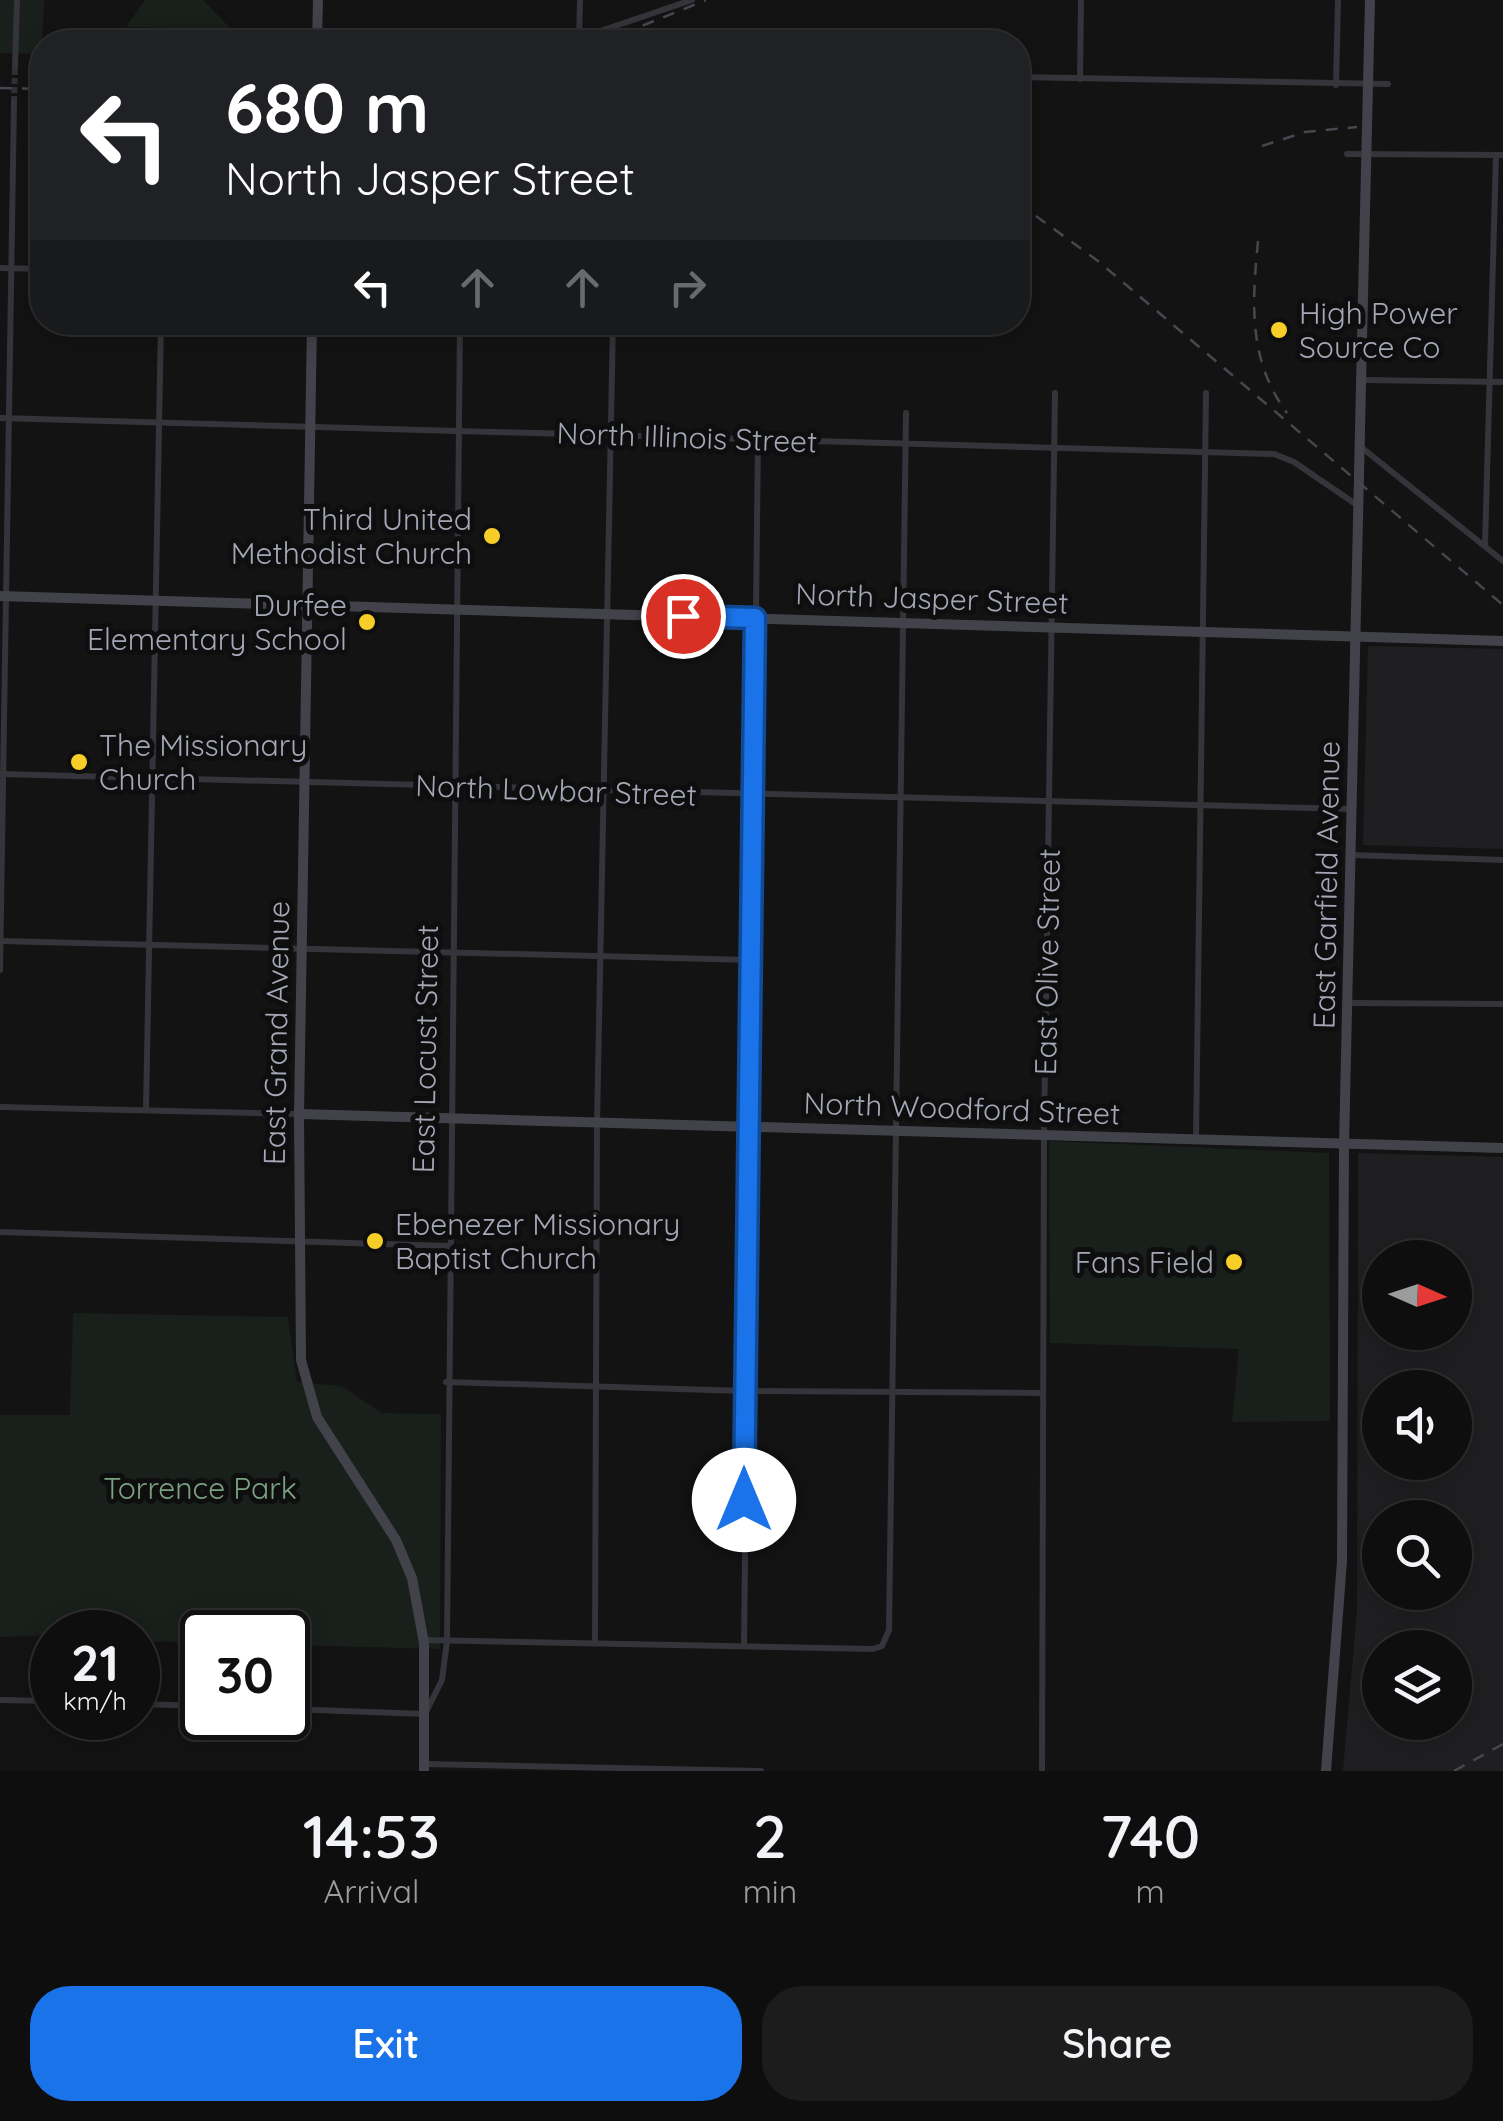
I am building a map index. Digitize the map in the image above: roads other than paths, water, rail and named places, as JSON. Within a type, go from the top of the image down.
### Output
[{"type":"street","points":[[15,67],[17,0]]},
{"type":"street","points":[[317,30],[318,0]]},
{"type":"street","points":[[579,30],[580,0]]},
{"type":"street","points":[[605,30],[692,0]]},
{"type":"street","points":[[1080,79],[1082,0]]},
{"type":"street","points":[[1336,84],[1338,0]]},
{"type":"street","name":"East Garfield Avenue","points":[[1326,1771],[1342,1561],[1344,1144],[1370,0]]},
{"type":"street","points":[[1030,77],[1388,84]]},
{"type":"street","points":[[0,970],[4,418],[14,102]]},
{"type":"street","points":[[1347,154],[1499,155],[1485,545]]},
{"type":"street","points":[[0,268],[30,269]]},
{"type":"street","points":[[146,1110],[161,335]]},
{"type":"street","name":"East Grand Avenue","points":[[312,335],[299,1331],[304,1378],[331,1442],[396,1540],[412,1578],[424,1640],[425,1714]]},
{"type":"street","name":"East Locust Street","points":[[424,1768],[425,1714],[442,1680],[447,1641],[446,1382],[460,335]]},
{"type":"street","points":[[595,1642],[597,1123],[613,335]]},
{"type":"street","points":[[1362,380],[1503,382]]},
{"type":"street","name":"East Olive Street","points":[[1042,1771],[1044,1135],[1055,393]]},
{"type":"street","points":[[1196,1139],[1206,393]]},
{"type":"street","points":[[424,1640],[873,1649],[882,1646],[889,1630],[906,413]]},
{"type":"street","name":"North Illinois Street","points":[[4,418],[1274,454],[1294,462],[1358,506]]},
{"type":"street","points":[[744,1646],[746,1127],[758,440]]},
{"type":"street","points":[[1360,446],[1503,562]]},
{"type":"street","name":"North Jasper Street","points":[[2,596],[1503,640]]},
{"type":"street","name":"North Lowbar Street","points":[[1,774],[1352,809]]},
{"type":"street","points":[[1351,855],[1503,860]]},
{"type":"street","points":[[0,940],[750,960]]},
{"type":"street","points":[[1349,1002],[1503,1004]]},
{"type":"street","name":"North Woodford Street","points":[[0,1107],[1503,1148]]},
{"type":"street","points":[[0,1232],[448,1246]]},
{"type":"street","points":[[446,1382],[744,1391],[1042,1393]]},
{"type":"street","points":[[0,1700],[30,1701]]},
{"type":"street","points":[[310,1710],[425,1714]]},
{"type":"street","points":[[424,1768],[761,1771]]},
{"type":"tunnel","points":[[14,102],[15,67]]},
{"type":"railway","points":[[632,30],[706,0]]},
{"type":"railway","points":[[0,88],[30,89]]},
{"type":"railway","points":[[1262,146],[1305,132],[1357,127]]},
{"type":"railway","points":[[1030,212],[1098,261],[1503,605]]},
{"type":"railway","points":[[1258,241],[1254,309],[1259,352],[1274,393],[1287,413]]},
{"type":"railway","points":[[1454,1771],[1503,1744]]},
{"type":"place","name":"High Power Source Co","points":[[1279,330]]},
{"type":"place","name":"Third United Methodist Church","points":[[492,536]]},
{"type":"place","name":"Durfee Elementary School","points":[[367,622]]},
{"type":"place","name":"The Missionary Church","points":[[79,762]]},
{"type":"place","name":"Ebenezer Missionary Baptist Church","points":[[375,1241]]},
{"type":"place","name":"Fans Field","points":[[1234,1262]]},
{"type":"park label","name":"Torrence Park","points":[[200,1488]]}]
